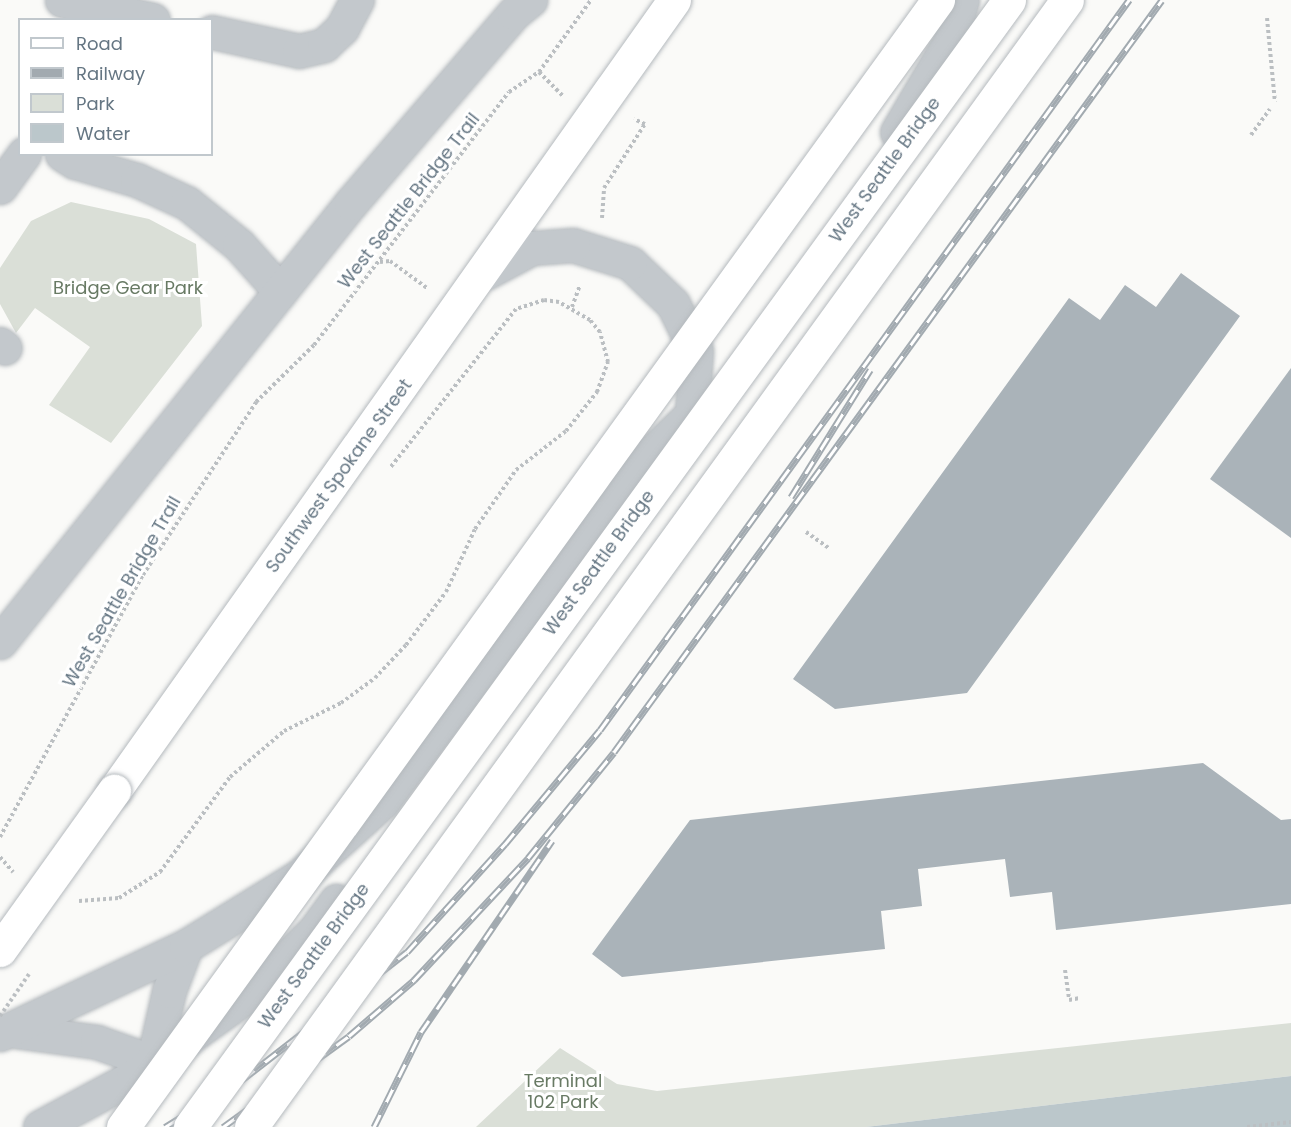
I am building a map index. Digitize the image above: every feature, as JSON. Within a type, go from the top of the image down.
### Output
[{"type":"main road","name":"Southwest Spokane Street","points":[[0,950],[483,274],[674,0]]},
{"type":"main road","points":[[123,1127],[938,0]]},
{"type":"main road","name":"West Seattle Bridge","points":[[190,1127],[1009,0]]},
{"type":"main road","points":[[250,1127],[1067,0]]},
{"type":"street","points":[[62,0],[144,18]]},
{"type":"street","points":[[213,32],[299,51],[324,45],[342,28],[357,0]]},
{"type":"street","points":[[0,642],[372,178],[514,14],[530,0]]},
{"type":"street","points":[[40,1127],[153,1062],[247,996],[315,930],[632,505],[692,414],[903,124],[951,40],[962,0]]},
{"type":"street","points":[[0,187],[23,156]]},
{"type":"street","points":[[65,156],[75,162],[137,180],[187,203],[239,245],[280,291]]},
{"type":"street","points":[[7,1033],[186,946],[300,876],[383,801],[614,489],[692,414],[696,351],[673,304],[630,263],[573,245],[532,248],[483,274]]},
{"type":"street","points":[[153,1062],[169,991],[186,946]]},
{"type":"street","points":[[7,1033],[97,1042],[153,1062]]},
{"type":"path","name":"West Seattle Bridge Trail","points":[[0,837],[181,512],[256,402],[314,345],[509,92],[539,72],[591,0]]},
{"type":"path","points":[[1267,18],[1275,102]]},
{"type":"path","points":[[539,72],[564,97]]},
{"type":"path","points":[[1251,135],[1270,109]]},
{"type":"path","points":[[604,210],[604,188],[645,124],[638,120]]},
{"type":"path","points":[[380,262],[390,261],[419,282]]},
{"type":"path","points":[[572,308],[578,291]]},
{"type":"path","points":[[76,901],[119,898],[160,872],[212,798],[239,769],[284,731],[341,703],[375,678],[406,645],[446,592],[475,529],[516,471],[577,420],[605,378],[608,362],[600,332],[572,308],[544,300],[529,303],[497,329]]},
{"type":"path","points":[[806,532],[829,548]]},
{"type":"path","points":[[0,856],[20,878]]},
{"type":"path","points":[[1065,970],[1069,1000],[1080,998]]},
{"type":"path","points":[[1247,1127],[1291,1122]]},
{"type":"green space","name":"Bridge Gear Park","points":[[71,202],[149,219],[196,244],[202,326],[111,443],[49,405],[90,347],[35,308],[16,333],[0,304],[0,268],[31,221]]},
{"type":"green space","name":"Terminal 102 Park","points":[[1291,1023],[1291,1076],[866,1127],[476,1127],[560,1048],[617,1084],[657,1091]]},
{"type":"water","points":[[1291,1076],[1291,1127],[866,1127]]},
{"type":"building","points":[[1181,273],[1240,316],[967,693],[835,709],[793,679],[1069,298],[1100,320],[1125,285],[1156,307]]},
{"type":"building","points":[[1291,368],[1291,538],[1210,479]]},
{"type":"building","points":[[1203,763],[1281,820],[1291,819],[1291,904],[1056,930],[1052,892],[1010,897],[1005,859],[918,869],[922,906],[881,911],[885,949],[622,977],[592,954],[690,820]]},
{"type":"railway","points":[[165,1127],[243,1079],[407,952],[505,844],[600,730],[1129,0]]},
{"type":"railway","points":[[223,1127],[349,1036],[414,980],[528,858],[614,752],[1162,0]]},
{"type":"railway","points":[[791,497],[870,370]]},
{"type":"railway","points":[[374,1127],[421,1032],[552,841]]}]
